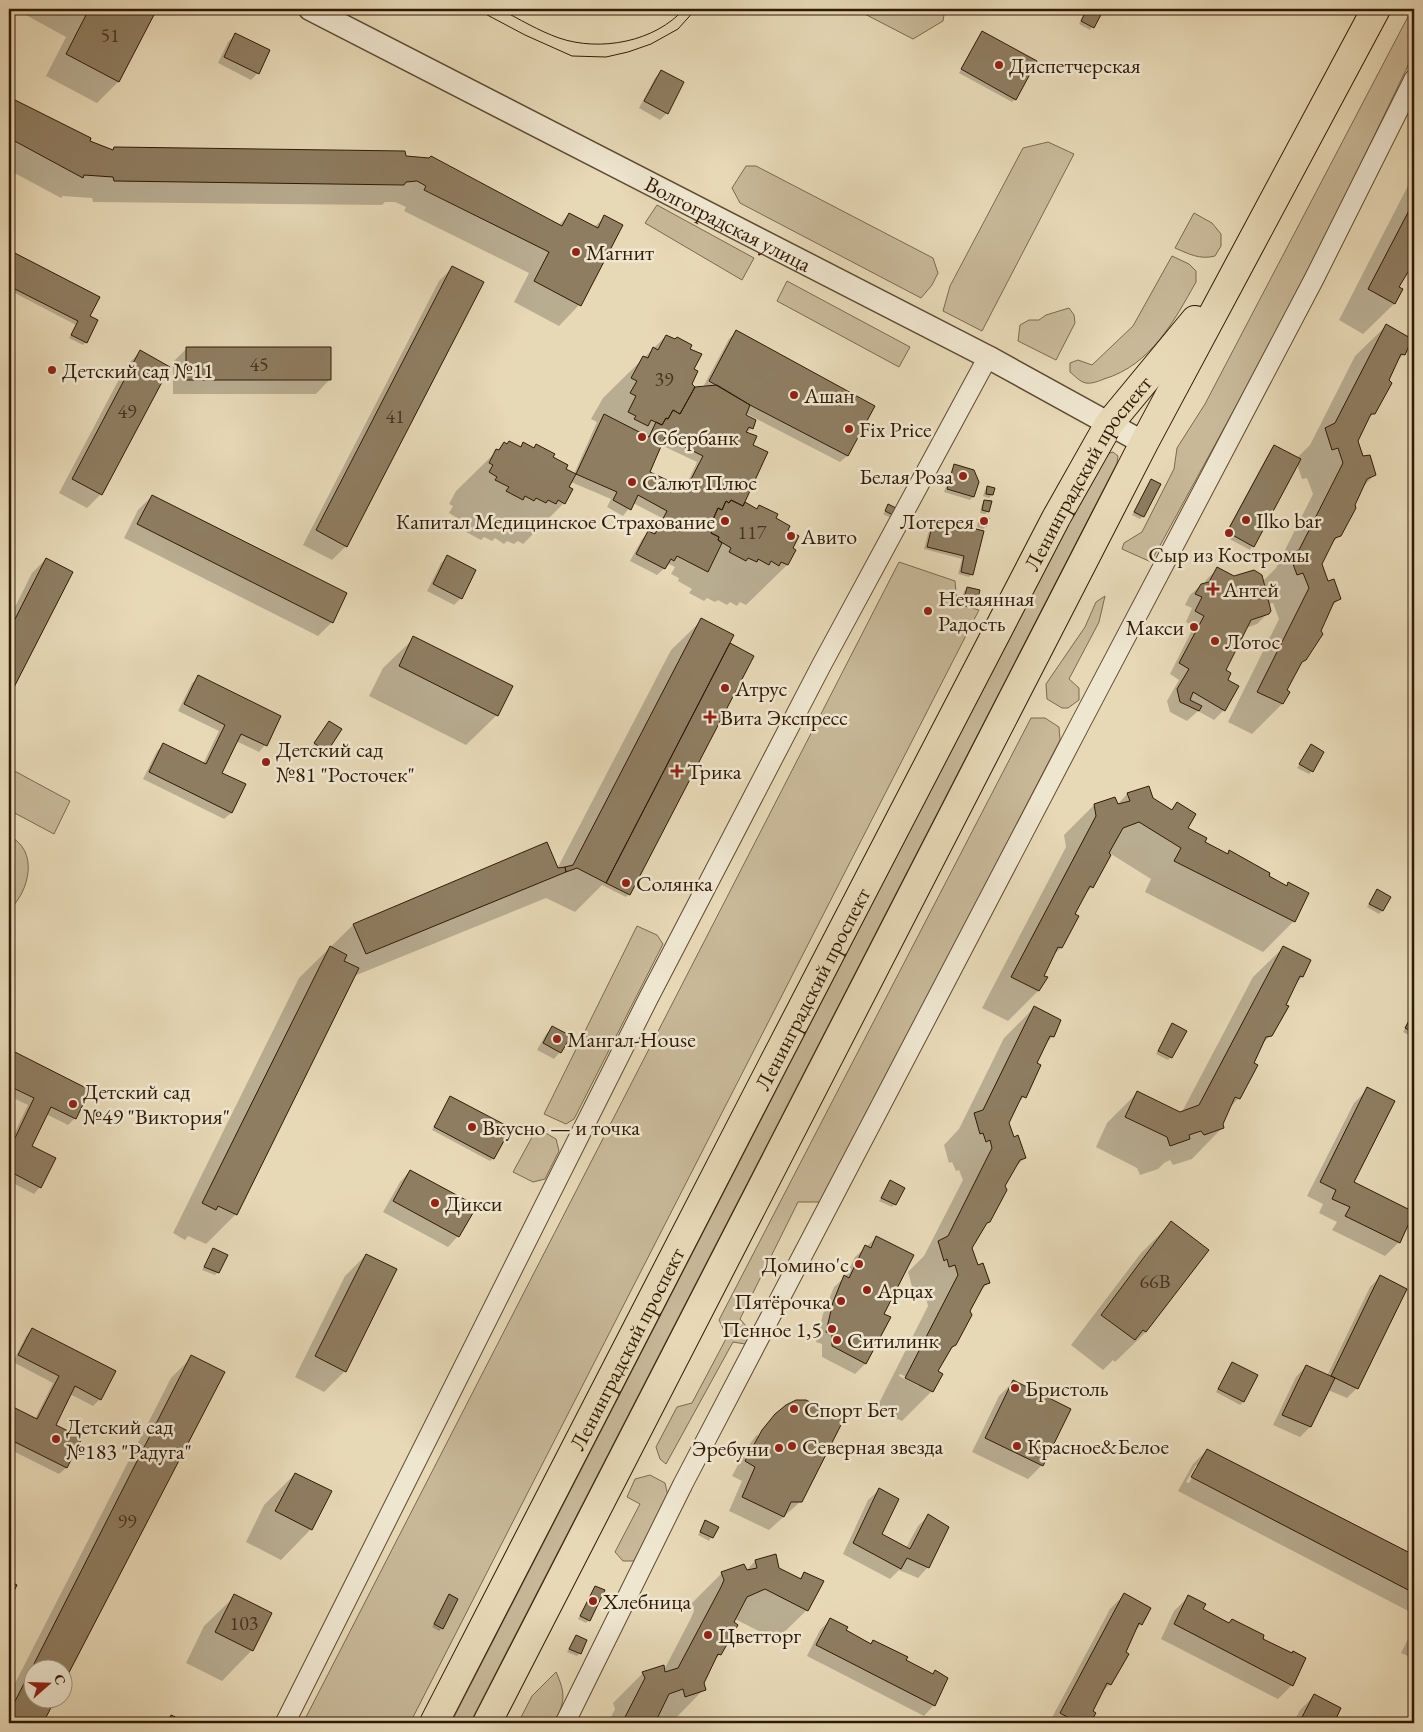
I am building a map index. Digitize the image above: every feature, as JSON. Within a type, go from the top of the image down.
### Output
[{"type":"main road","name":"Ленинградский проспект","points":[[487,1723],[1144,443],[1230,278],[1256,234],[1376,9]]},
{"type":"main road","name":"Ленинградский проспект","points":[[434,1723],[1056,518],[1108,424],[1230,278]]},
{"type":"street","name":"Волгоградская улица","points":[[310,9],[988,357],[1144,443]]},
{"type":"street","points":[[565,1723],[683,1484],[1309,288],[1414,79]]},
{"type":"street","points":[[285,1723],[648,999],[821,666],[988,357]]},
{"type":"shaded area","points":[[855,9],[945,9],[943,21],[913,39]]},
{"type":"shaded area","points":[[1412,9],[1414,9],[1414,53],[1307,276],[1151,562],[1122,549],[1124,543],[1142,532],[1174,469],[1177,448],[1205,404]]},
{"type":"shaded area","points":[[1048,142],[1074,154],[982,331],[943,311],[950,286],[1023,148]]},
{"type":"shaded area","points":[[746,166],[756,166],[933,258],[938,273],[932,285],[921,298],[740,203],[732,188]]},
{"type":"shaded area","points":[[657,205],[754,258],[742,280],[645,223]]},
{"type":"shaded area","points":[[1194,213],[1212,223],[1221,234],[1221,246],[1215,256],[1199,257],[1175,248]]},
{"type":"shaded area","points":[[1172,256],[1189,264],[1196,271],[1196,282],[1179,312],[1159,340],[1135,363],[1121,372],[1100,381],[1086,383],[1070,372],[1070,363],[1078,360],[1092,365],[1133,326]]},
{"type":"shaded area","points":[[787,281],[910,347],[899,367],[777,301]]},
{"type":"shaded area","points":[[1069,308],[1074,315],[1075,323],[1056,360],[1018,341],[1020,325],[1029,320],[1039,320],[1046,315]]},
{"type":"shaded area","points":[[1113,452],[1118,456],[1117,463],[470,1723],[451,1723],[1071,517],[1106,454]]},
{"type":"shaded area","points":[[899,562],[955,581],[957,604],[979,610],[410,1723],[303,1723]]},
{"type":"shaded area","points":[[1105,596],[1099,622],[1069,679],[1079,688],[1079,700],[1068,708],[1062,708],[1047,699],[1046,684],[1085,627],[1096,602]]},
{"type":"shaded area","points":[[1031,718],[1045,718],[1059,727],[1060,740],[821,1202],[798,1202],[740,1319],[752,1333],[745,1344],[733,1342],[666,1464],[660,1459],[656,1447],[677,1407],[692,1403],[727,1337],[719,1320]]},
{"type":"shaded area","points":[[9,768],[70,801],[54,834],[9,810]]},
{"type":"shaded area","points":[[9,836],[18,842],[25,851],[28,871],[22,892],[9,910]]},
{"type":"shaded area","points":[[637,926],[657,935],[663,944],[574,1119],[566,1124],[544,1114]]},
{"type":"shaded area","points":[[537,1128],[556,1139],[559,1151],[545,1179],[533,1182],[513,1172]]},
{"type":"shaded area","points":[[650,1475],[665,1483],[668,1496],[634,1561],[623,1561],[615,1552],[640,1504],[627,1497],[635,1479]]},
{"type":"shaded area","points":[[556,1672],[563,1692],[563,1698],[554,1723],[518,1723],[532,1696]]},
{"type":"building","points":[[74,9],[157,9],[119,82],[66,54],[86,15]]},
{"type":"building","points":[[1087,9],[1104,9],[1094,28],[1081,21]]},
{"type":"building","name":"Диспетчерская","points":[[982,31],[1037,61],[1016,100],[961,69]]},
{"type":"building","points":[[235,33],[270,50],[259,74],[224,57]]},
{"type":"building","points":[[661,70],[684,82],[668,114],[644,101]]},
{"type":"building","points":[[9,97],[91,138],[90,141],[113,150],[114,147],[405,151],[406,156],[429,158],[431,156],[562,226],[569,213],[598,228],[604,215],[623,225],[581,306],[534,281],[549,252],[424,190],[426,186],[417,181],[406,182],[404,185],[114,181],[113,177],[84,175],[83,178],[9,138]]},
{"type":"building","points":[[1414,201],[1414,262],[1399,287],[1403,289],[1395,304],[1368,289]]},
{"type":"building","points":[[9,250],[100,297],[90,316],[98,320],[87,343],[71,335],[78,321],[9,286]]},
{"type":"building","points":[[452,266],[484,282],[347,547],[316,530]]},
{"type":"building","points":[[1386,324],[1412,339],[1405,355],[1401,354],[1389,380],[1392,383],[1375,414],[1371,414],[1358,441],[1363,456],[1370,455],[1376,475],[1367,479],[1355,505],[1356,508],[1341,536],[1335,538],[1322,564],[1328,581],[1334,579],[1341,599],[1334,602],[1321,631],[1323,634],[1306,660],[1302,662],[1287,690],[1290,692],[1283,704],[1257,692],[1309,588],[1303,573],[1297,575],[1289,553],[1299,550],[1343,463],[1338,448],[1332,450],[1325,428],[1335,423]]},
{"type":"building","name":"Ашан","points":[[736,330],[875,406],[848,456],[750,405],[709,381]]},
{"type":"building","points":[[666,335],[675,339],[677,337],[692,345],[690,349],[702,354],[694,369],[698,371],[692,384],[695,387],[680,414],[673,410],[662,425],[651,420],[648,426],[634,419],[636,416],[628,412],[636,396],[630,393],[637,381],[631,378],[643,356],[648,358],[653,347],[658,350]]},
{"type":"building","points":[[186,347],[331,347],[331,380],[186,380]]},
{"type":"building","points":[[140,350],[170,367],[102,495],[72,479]]},
{"type":"building","name":"Салют Плюс","points":[[717,385],[750,405],[746,415],[756,420],[753,429],[749,427],[746,432],[757,436],[753,445],[768,452],[743,506],[731,500],[729,503],[726,501],[722,510],[718,508],[711,524],[715,526],[711,533],[719,537],[718,540],[722,543],[708,572],[677,556],[674,561],[671,559],[665,569],[636,554],[648,531],[655,534],[667,511],[638,495],[631,510],[613,500],[617,492],[576,474],[604,414],[649,437],[656,422],[662,425],[673,410],[680,414],[695,387]],"holes":[[[665,437],[703,456],[686,489],[650,472]]]},
{"type":"building","points":[[509,441],[521,447],[523,442],[534,448],[536,444],[555,454],[553,457],[568,465],[566,469],[576,474],[569,487],[573,489],[565,504],[558,500],[556,504],[548,500],[546,503],[536,498],[534,501],[525,496],[523,500],[506,491],[509,487],[495,480],[497,477],[489,472],[493,465],[489,463],[496,449],[499,450],[504,442],[507,444]]},
{"type":"building","points":[[1274,445],[1301,459],[1254,547],[1227,532]]},
{"type":"building","name":"Белая Роза","points":[[954,464],[974,470],[979,482],[974,497],[947,489]]},
{"type":"building","points":[[1151,479],[1161,484],[1144,517],[1134,512]]},
{"type":"building","points":[[987,486],[995,488],[993,495],[986,494]]},
{"type":"building","points":[[152,495],[347,593],[333,623],[137,524]]},
{"type":"building","points":[[731,500],[743,506],[745,502],[757,509],[759,505],[778,514],[776,518],[790,526],[788,530],[799,536],[793,548],[796,550],[788,565],[781,562],[779,566],[771,561],[769,565],[758,559],[757,562],[748,558],[746,561],[729,552],[731,548],[718,540],[719,537],[711,533],[715,526],[711,524],[718,508],[722,510],[726,501],[729,503]]},
{"type":"building","points":[[984,500],[992,501],[989,512],[982,510]]},
{"type":"building","points":[[888,504],[898,509],[895,516],[885,511]]},
{"type":"building","name":"Лотерея","points":[[981,517],[989,518],[987,526],[979,524]]},
{"type":"building","points":[[934,518],[984,531],[973,575],[961,572],[964,556],[927,547]]},
{"type":"building","points":[[447,555],[476,570],[462,599],[433,584]]},
{"type":"building","points":[[46,558],[73,572],[9,697],[9,623],[12,625]]},
{"type":"building","name":"Лотос","points":[[1217,567],[1234,576],[1254,570],[1262,575],[1271,611],[1269,614],[1251,620],[1226,670],[1231,673],[1228,680],[1239,686],[1225,711],[1193,692],[1190,700],[1202,706],[1199,711],[1180,702],[1177,689],[1189,669],[1179,663],[1204,616],[1195,611],[1202,597],[1195,594],[1201,584],[1209,582]]},
{"type":"building","points":[[967,587],[980,590],[976,606],[963,603]]},
{"type":"building","points":[[701,618],[734,635],[606,883],[577,868],[566,872],[565,867],[573,865]]},
{"type":"building","points":[[413,636],[513,686],[498,716],[399,666]]},
{"type":"building","points":[[730,643],[754,656],[630,895],[606,883]]},
{"type":"building","points":[[198,675],[281,716],[267,746],[241,734],[222,773],[246,784],[232,813],[149,772],[163,743],[206,764],[225,725],[184,704]]},
{"type":"building","points":[[329,721],[342,729],[327,752],[314,743]]},
{"type":"building","points":[[1311,744],[1324,752],[1313,772],[1299,764]]},
{"type":"building","points":[[1149,786],[1153,798],[1172,810],[1177,802],[1196,814],[1188,828],[1207,838],[1205,842],[1228,854],[1229,850],[1270,873],[1269,876],[1287,886],[1288,882],[1309,893],[1295,922],[1174,861],[1181,848],[1139,822],[1123,828],[1093,888],[1090,886],[1075,914],[1079,916],[1062,948],[1058,947],[1044,976],[1048,977],[1039,991],[1011,977],[1096,816],[1094,804],[1115,797],[1118,804],[1130,801],[1127,793]]},
{"type":"building","points":[[547,842],[558,868],[565,867],[566,872],[366,954],[353,924]]},
{"type":"building","points":[[1377,889],[1391,897],[1383,911],[1369,904]]},
{"type":"building","points":[[330,946],[347,955],[344,961],[359,968],[237,1215],[218,1206],[216,1210],[202,1203]]},
{"type":"building","points":[[1283,946],[1311,960],[1303,977],[1300,976],[1286,1005],[1289,1006],[1272,1036],[1266,1037],[1254,1063],[1258,1065],[1240,1099],[1235,1097],[1223,1124],[1224,1128],[1204,1135],[1201,1131],[1189,1135],[1190,1139],[1170,1146],[1167,1137],[1125,1117],[1137,1091],[1180,1112],[1199,1105]]},
{"type":"building","points":[[1034,1006],[1061,1020],[1054,1037],[1050,1036],[1037,1063],[1041,1065],[1026,1098],[1022,1096],[1009,1123],[1014,1137],[1018,1135],[1026,1158],[1020,1160],[1005,1186],[1007,1190],[990,1222],[987,1223],[972,1248],[978,1265],[983,1263],[990,1283],[984,1285],[970,1311],[972,1315],[956,1345],[952,1347],[938,1371],[943,1374],[933,1392],[905,1378],[958,1275],[955,1265],[949,1267],[947,1259],[944,1261],[938,1241],[948,1236],[992,1148],[990,1140],[986,1142],[983,1133],[980,1134],[974,1113],[983,1110]]},
{"type":"building","points":[[1414,1013],[1414,1033],[1405,1028]]},
{"type":"building","points":[[1172,1023],[1187,1031],[1172,1058],[1158,1051]]},
{"type":"building","name":"Мангал-House","points":[[552,1026],[571,1036],[561,1053],[543,1043]]},
{"type":"building","points":[[9,1049],[90,1090],[76,1119],[51,1107],[32,1146],[56,1158],[41,1188],[9,1171],[9,1135],[15,1138],[34,1098],[9,1086]]},
{"type":"building","points":[[1367,1087],[1395,1101],[1354,1182],[1414,1212],[1400,1243],[1345,1216],[1350,1207],[1332,1199],[1336,1190],[1320,1182]]},
{"type":"building","name":"Вкусно — и точка","points":[[450,1096],[511,1128],[494,1159],[434,1127]]},
{"type":"building","name":"Дикси","points":[[410,1170],[477,1206],[459,1237],[393,1201]]},
{"type":"building","points":[[890,1180],[905,1188],[896,1205],[881,1198]]},
{"type":"building","points":[[1171,1221],[1209,1250],[1146,1332],[1143,1330],[1135,1340],[1101,1315]]},
{"type":"building","name":"Арцах","points":[[876,1236],[914,1255],[884,1314],[891,1317],[866,1364],[832,1346],[832,1334],[826,1332],[833,1302],[844,1275],[849,1278],[865,1245],[871,1248]]},
{"type":"building","points":[[213,1248],[228,1255],[219,1273],[204,1267]]},
{"type":"building","points":[[366,1254],[397,1269],[346,1372],[315,1356]]},
{"type":"building","points":[[1380,1275],[1407,1289],[1358,1389],[1331,1376]]},
{"type":"building","points":[[32,1328],[116,1371],[101,1400],[75,1386],[56,1425],[82,1438],[67,1468],[9,1439],[9,1405],[37,1419],[59,1376],[18,1355]]},
{"type":"building","points":[[191,1355],[225,1372],[72,1667],[72,1660],[36,1660]]},
{"type":"building","points":[[1232,1362],[1258,1375],[1244,1402],[1218,1389]]},
{"type":"building","points":[[1306,1365],[1335,1378],[1311,1427],[1282,1415]]},
{"type":"building","points":[[1013,1380],[1071,1409],[1043,1466],[985,1438]]},
{"type":"building","name":"Северная звезда","points":[[796,1400],[806,1400],[844,1419],[802,1502],[791,1502],[784,1517],[742,1497],[755,1467],[745,1461],[762,1430],[775,1414]]},
{"type":"building","points":[[1207,1449],[1414,1555],[1414,1593],[1191,1477]]},
{"type":"building","points":[[295,1473],[332,1491],[312,1530],[275,1511]]},
{"type":"building","points":[[879,1488],[899,1499],[882,1534],[910,1549],[928,1514],[949,1527],[929,1568],[907,1558],[901,1569],[853,1543]]},
{"type":"building","points":[[705,1520],[719,1527],[713,1538],[700,1532]]},
{"type":"building","points":[[776,1554],[779,1568],[801,1579],[804,1572],[824,1581],[808,1611],[765,1589],[747,1597],[734,1622],[738,1625],[721,1655],[718,1654],[704,1683],[706,1690],[685,1697],[683,1689],[669,1694],[655,1723],[622,1723],[645,1678],[642,1672],[664,1665],[665,1672],[678,1668],[721,1587],[724,1580],[721,1572],[744,1564],[747,1570],[757,1568],[755,1560]]},
{"type":"building","points":[[9,1581],[17,1585],[9,1601]]},
{"type":"building","name":"Хлебница","points":[[595,1586],[605,1590],[590,1621],[580,1616]]},
{"type":"building","points":[[1124,1593],[1151,1608],[1142,1625],[1139,1623],[1126,1652],[1129,1654],[1111,1685],[1107,1683],[1093,1711],[1096,1713],[1090,1723],[1078,1723],[1060,1713]]},
{"type":"building","points":[[234,1594],[272,1613],[253,1651],[215,1632]]},
{"type":"building","points":[[449,1594],[458,1599],[443,1629],[434,1624]]},
{"type":"building","points":[[1188,1595],[1206,1604],[1203,1609],[1229,1623],[1232,1619],[1264,1635],[1263,1639],[1306,1658],[1293,1686],[1174,1624]]},
{"type":"building","points":[[830,1618],[848,1627],[846,1630],[871,1644],[873,1640],[908,1657],[906,1660],[933,1674],[935,1670],[948,1678],[935,1706],[816,1645]]},
{"type":"building","points":[[576,1635],[587,1640],[581,1654],[569,1649]]},
{"type":"building","points":[[22,1687],[22,1710],[50,1710],[43,1723],[9,1723],[9,1713]]},
{"type":"building","points":[[1314,1694],[1341,1708],[1334,1723],[1299,1723]]},
{"type":"building","points":[[171,1715],[188,1723],[167,1723]]},
{"type":"building","points":[[926,1717],[939,1723],[922,1723]]},
{"type":"tram line","points":[[476,9],[525,35],[572,56],[606,57],[651,44],[678,29],[696,9]]},
{"type":"tram line","points":[[500,9],[529,25],[559,38],[592,44],[609,44],[643,36],[672,20],[684,9]]},
{"type":"place","name":"Диспетчерская","points":[[999,65]]},
{"type":"place","name":"Магнит","points":[[576,252]]},
{"type":"place","name":"Детский сад №11","points":[[52,370]]},
{"type":"place","name":"Ашан","points":[[794,395]]},
{"type":"place","name":"Fix Price","points":[[849,429]]},
{"type":"place","name":"Сбербанк","points":[[642,437]]},
{"type":"place","name":"Белая Роза","points":[[963,476]]},
{"type":"place","name":"Салют Плюс","points":[[632,482]]},
{"type":"place","name":"Ilko bar","points":[[1246,520]]},
{"type":"place","name":"Капитал Медицинское Страхование","points":[[725,521]]},
{"type":"place","name":"Лотерея","points":[[984,521]]},
{"type":"place","name":"Сыр из Костромы","points":[[1229,533]]},
{"type":"place","name":"Авито","points":[[791,536]]},
{"type":"place","name":"Антей","points":[[1213,589]]},
{"type":"place","name":"Нечаянная Радость","points":[[928,611]]},
{"type":"place","name":"Макси","points":[[1194,627]]},
{"type":"place","name":"Лотос","points":[[1215,641]]},
{"type":"place","name":"Атрус","points":[[725,688]]},
{"type":"place","name":"Вита Экспресс","points":[[710,717]]},
{"type":"place","name":"Детский сад №81 \"Росточек\"","points":[[266,762]]},
{"type":"place","name":"Трика","points":[[677,771]]},
{"type":"place","name":"Солянка","points":[[626,883]]},
{"type":"place","name":"Мангал-House","points":[[557,1039]]},
{"type":"place","name":"Детский сад №49 \"Виктория\"","points":[[73,1104]]},
{"type":"place","name":"Вкусно — и точка","points":[[472,1127]]},
{"type":"place","name":"Дикси","points":[[435,1203]]},
{"type":"place","name":"Домино'c","points":[[859,1264]]},
{"type":"place","name":"Арцах","points":[[867,1290]]},
{"type":"place","name":"Пятёрочка","points":[[841,1301]]},
{"type":"place","name":"Пенное 1,5","points":[[832,1329]]},
{"type":"place","name":"Ситилинк","points":[[837,1340]]},
{"type":"place","name":"Бристоль","points":[[1015,1388]]},
{"type":"place","name":"Спорт Бет","points":[[794,1409]]},
{"type":"place","name":"Детский сад №183 \"Радуга\"","points":[[56,1439]]},
{"type":"place","name":"Северная звезда","points":[[792,1446]]},
{"type":"place","name":"Красное&Белое","points":[[1017,1446]]},
{"type":"place","name":"Эребуни","points":[[779,1448]]},
{"type":"place","name":"Хлебница","points":[[593,1601]]},
{"type":"place","name":"Цветторг","points":[[708,1635]]}]
